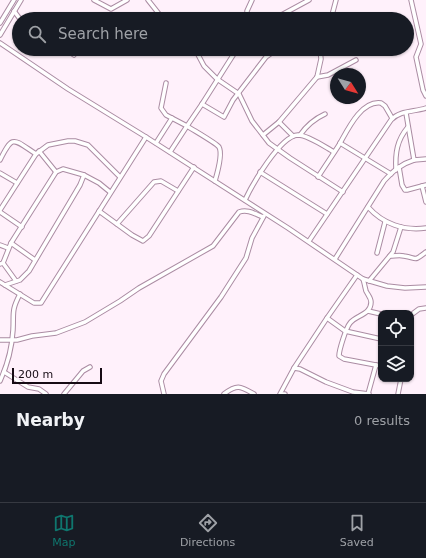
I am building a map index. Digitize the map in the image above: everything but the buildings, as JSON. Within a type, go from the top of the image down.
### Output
[{"type":"street","points":[[0,23],[14,0]]},
{"type":"street","points":[[14,11],[21,0]]},
{"type":"street","points":[[94,0],[111,9],[127,0]]},
{"type":"street","points":[[148,0],[157,12]]},
{"type":"street","points":[[247,12],[252,0]]},
{"type":"street","points":[[298,0],[300,4]]},
{"type":"street","points":[[286,12],[309,0]]},
{"type":"street","points":[[333,12],[336,0]]},
{"type":"street","points":[[411,0],[414,12]]},
{"type":"street","points":[[414,13],[421,44],[416,57],[423,90],[426,96]]},
{"type":"street","points":[[0,35],[12,14]]},
{"type":"street","points":[[0,44],[12,52]]},
{"type":"street","points":[[421,44],[426,46]]},
{"type":"street","points":[[18,56],[309,241],[357,275],[369,281],[387,286],[405,288],[425,287],[426,292]]},
{"type":"street","points":[[198,56],[204,66],[217,79],[239,94],[252,121],[269,143],[318,177],[343,192]]},
{"type":"street","points":[[170,152],[232,56]]},
{"type":"street","points":[[202,104],[224,117],[233,100],[267,56]]},
{"type":"street","points":[[263,135],[279,122],[317,77],[321,56]]},
{"type":"street","points":[[317,77],[328,75],[356,60]]},
{"type":"street","points":[[166,83],[161,108],[166,115],[187,126],[219,147],[220,168],[215,182]]},
{"type":"street","points":[[318,177],[353,122],[359,114],[371,104],[378,102],[384,104],[392,118]]},
{"type":"street","points":[[309,241],[392,118],[399,114],[426,108]]},
{"type":"street","points":[[406,113],[414,160]]},
{"type":"street","points":[[300,135],[314,119],[325,114]]},
{"type":"street","points":[[156,143],[172,118]]},
{"type":"street","points":[[279,122],[294,136]]},
{"type":"street","points":[[408,127],[398,141],[396,155],[397,168],[405,190],[424,185],[426,202]]},
{"type":"street","points":[[245,200],[260,172],[279,149],[294,136],[300,135],[334,152]]},
{"type":"street","points":[[0,282],[34,303],[40,303],[146,137]]},
{"type":"street","points":[[22,227],[0,211],[37,152],[48,145],[62,141],[75,141],[83,143],[93,149],[120,177]]},
{"type":"street","points":[[0,160],[8,144],[18,142],[37,152],[56,172]]},
{"type":"street","points":[[340,143],[391,174]]},
{"type":"street","points":[[335,259],[391,174],[397,168],[408,162],[426,159]]},
{"type":"street","points":[[98,211],[132,236],[143,241],[149,236],[194,167]]},
{"type":"street","points":[[16,281],[1,264],[7,255],[8,248],[56,172],[63,169],[84,175],[99,183],[110,192]]},
{"type":"street","points":[[260,172],[327,214]]},
{"type":"street","points":[[0,174],[17,183]]},
{"type":"street","points":[[5,285],[23,277],[28,271],[80,185],[84,175]]},
{"type":"street","points":[[117,224],[154,182],[161,182],[178,191]]},
{"type":"street","points":[[368,207],[385,222],[412,229],[426,229]]},
{"type":"street","points":[[0,340],[11,341],[32,336],[56,333],[85,322],[120,301],[138,288],[213,246],[240,212],[251,212],[263,217]]},
{"type":"street","points":[[164,394],[161,381],[164,374],[220,297],[246,258],[252,238],[265,213]]},
{"type":"street","points":[[377,253],[385,222]]},
{"type":"street","points":[[369,281],[395,248],[401,227]]},
{"type":"street","points":[[11,243],[35,260]]},
{"type":"street","points":[[0,245],[8,248]]},
{"type":"street","points":[[390,256],[405,256],[414,260],[418,259],[426,252]]},
{"type":"street","points":[[283,394],[294,368],[357,275]]},
{"type":"street","points":[[363,278],[366,292],[371,301],[368,311],[353,320],[345,331],[339,353],[341,358],[378,366]]},
{"type":"street","points":[[0,381],[4,372],[11,341],[14,305],[20,294]]},
{"type":"street","points":[[414,313],[419,309],[426,308]]},
{"type":"street","points":[[368,311],[378,313]]},
{"type":"street","points":[[327,318],[345,331],[378,338]]},
{"type":"street","points":[[64,394],[83,371],[90,367]]},
{"type":"street","points":[[294,368],[347,392],[369,394],[378,369]]},
{"type":"street","points":[[4,372],[28,387],[39,389],[46,394]]},
{"type":"street","points":[[398,394],[400,382]]},
{"type":"street","points":[[224,394],[239,386],[254,394]]}]
